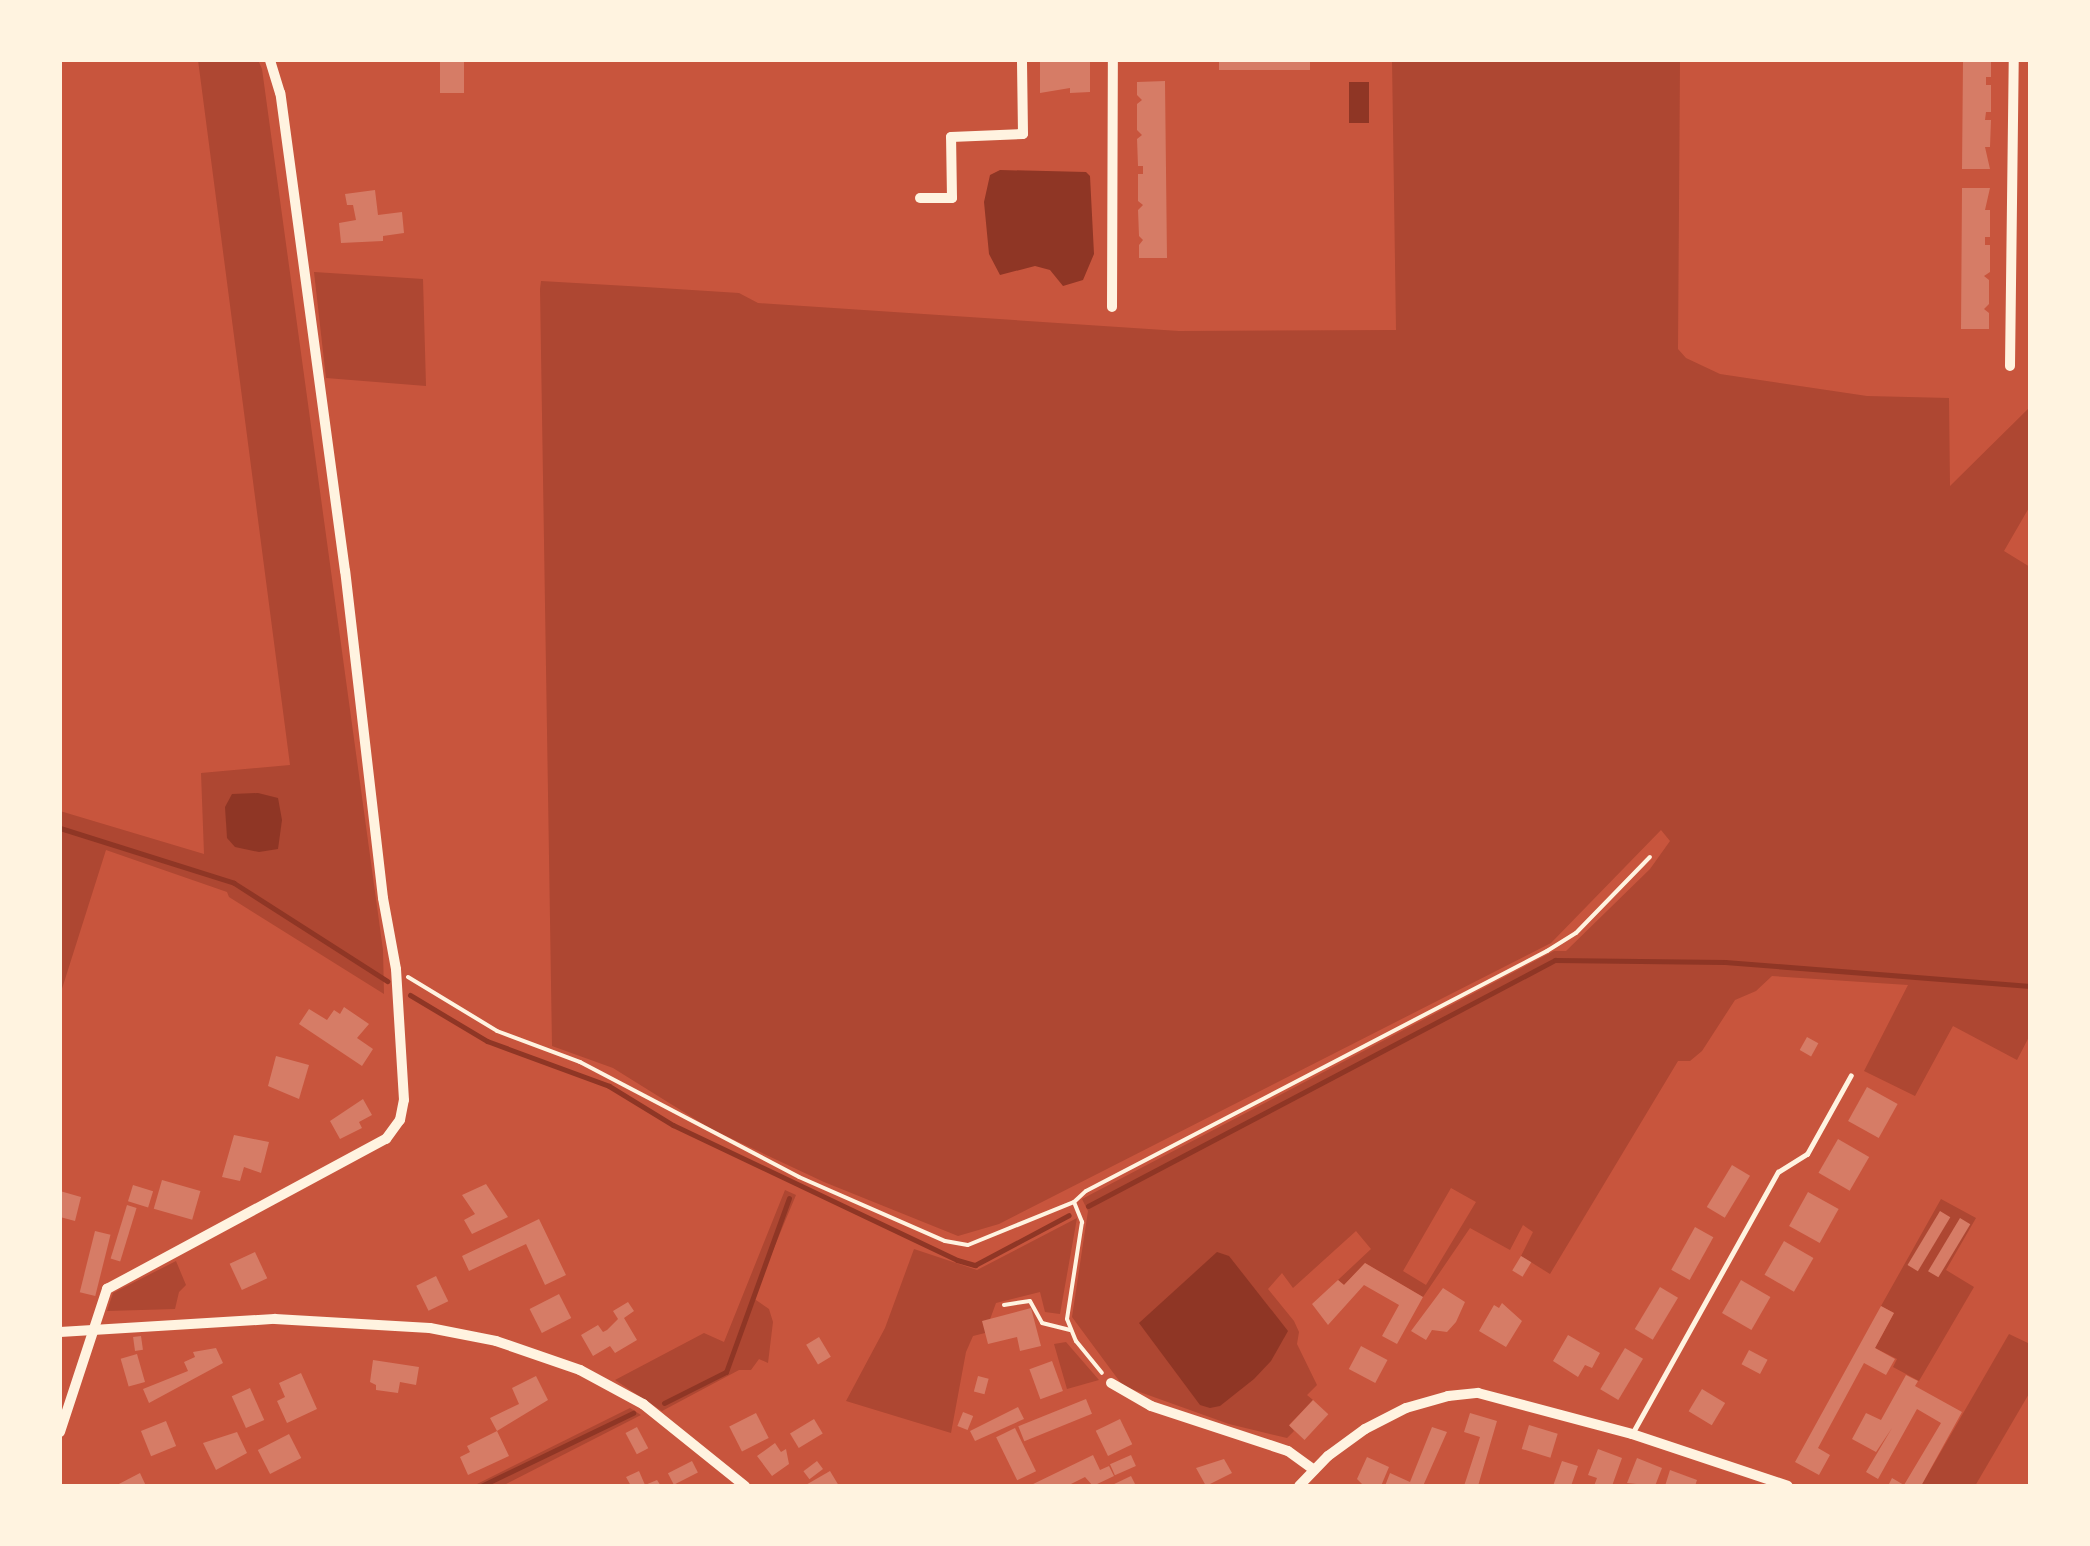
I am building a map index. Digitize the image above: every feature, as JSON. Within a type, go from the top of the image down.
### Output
[{"type":"street","points":[[60,1432],[103,1294],[115,1283],[283,1196],[392,1132],[400,1120],[404,1080],[396,969],[382,898],[345,572],[280,93],[270,60]]},
{"type":"street","points":[[920,198],[952,198],[951,137],[1023,134],[1022,60]]},
{"type":"street","points":[[1112,307],[1114,60]]},
{"type":"street","points":[[2010,366],[2014,60]]},
{"type":"street","points":[[60,1332],[275,1320],[430,1328],[496,1340],[580,1370],[643,1404],[745,1486]]},
{"type":"street","points":[[1111,1383],[1151,1406],[1288,1451],[1314,1470]]},
{"type":"street","points":[[1300,1486],[1364,1429],[1406,1408],[1460,1394],[1523,1402],[1788,1486]]},
{"type":"lane","points":[[1632,1434],[1778,1172],[1807,1154],[1850,1075]]},
{"type":"path","points":[[396,969],[496,1031],[580,1062],[799,1177],[945,1242],[968,1245],[1074,1202],[1086,1190],[1548,951],[1576,933],[1650,857]]},
{"type":"path","points":[[1074,1202],[1082,1222],[1070,1285],[1070,1330],[1111,1383]]},
{"type":"path","points":[[1004,1305],[1030,1300],[1042,1323],[1070,1330]]},
{"type":"shaded area","points":[[198,60],[258,60],[262,69],[383,950],[384,994],[229,897],[227,892],[106,850],[60,995],[60,811],[204,854],[201,773],[290,765]]},
{"type":"shaded area","points":[[1392,60],[1680,60],[1678,349],[1686,358],[1720,374],[1867,396],[1949,398],[1950,486],[2030,407],[2030,506],[2004,551],[2030,567],[2030,1035],[2017,1060],[1953,1026],[1915,1096],[1864,1071],[1908,985],[1772,976],[1756,991],[1735,1000],[1702,1051],[1690,1061],[1678,1061],[1550,1274],[1521,1256],[1533,1232],[1523,1225],[1510,1250],[1470,1228],[1423,1297],[1365,1263],[1344,1285],[1338,1280],[1371,1249],[1356,1231],[1293,1288],[1282,1273],[1268,1289],[1294,1321],[1299,1332],[1297,1344],[1317,1385],[1307,1395],[1313,1400],[1289,1425],[1294,1431],[1287,1438],[1229,1424],[1123,1386],[1072,1317],[1088,1211],[1082,1199],[1554,951],[1566,951],[1650,869],[1670,841],[1661,830],[1551,943],[999,1224],[958,1236],[824,1182],[711,1129],[613,1068],[552,1046],[540,289],[541,281],[739,293],[758,303],[1179,331],[1396,330]],"holes":[[[1451,1188],[1476,1202],[1426,1285],[1403,1271]]]},
{"type":"shaded area","points":[[1349,82],[1369,82],[1369,123],[1349,123]]},
{"type":"shaded area","points":[[1000,170],[1086,172],[1090,176],[1094,254],[1083,280],[1063,286],[1050,270],[1035,266],[1000,275],[989,254],[984,202],[990,175]]},
{"type":"shaded area","points":[[314,272],[423,279],[426,386],[326,378]]},
{"type":"shaded area","points":[[258,793],[278,798],[282,820],[278,849],[259,852],[235,847],[227,838],[225,807],[232,794]]},
{"type":"shaded area","points":[[785,1190],[796,1195],[753,1298],[769,1309],[773,1322],[768,1363],[759,1359],[751,1370],[739,1370],[662,1411],[615,1380],[704,1333],[724,1342]]},
{"type":"shaded area","points":[[1941,1199],[1976,1218],[1946,1270],[1974,1287],[1919,1381],[1893,1367],[1897,1359],[1875,1348],[1894,1313],[1881,1306]]},
{"type":"shaded area","points":[[1077,1218],[1060,1314],[1045,1312],[1040,1292],[996,1303],[985,1333],[973,1336],[966,1352],[951,1433],[846,1401],[885,1328],[914,1249],[977,1270]]},
{"type":"shaded area","points":[[1217,1252],[1229,1256],[1288,1331],[1271,1361],[1254,1379],[1220,1406],[1210,1408],[1200,1405],[1139,1323]]},
{"type":"shaded area","points":[[176,1261],[186,1285],[179,1292],[175,1309],[107,1311],[113,1293]]},
{"type":"shaded area","points":[[2009,1334],[2030,1344],[2030,1392],[1975,1486],[1921,1486]]},
{"type":"shaded area","points":[[1066,1342],[1099,1380],[1067,1389],[1054,1344]]},
{"type":"shaded area","points":[[630,1408],[641,1415],[502,1486],[473,1486]]},
{"type":"building","points":[[440,60],[464,60],[464,93],[440,93]]},
{"type":"building","points":[[1040,60],[1090,60],[1090,92],[1070,93],[1070,88],[1040,93]]},
{"type":"building","points":[[1219,60],[1310,60],[1310,70],[1219,70]]},
{"type":"building","points":[[1963,60],[1991,60],[1991,77],[1986,77],[1986,85],[1991,85],[1991,112],[1986,112],[1985,120],[1991,120],[1990,147],[1985,147],[1990,169],[1962,169]]},
{"type":"building","points":[[1165,81],[1167,258],[1139,258],[1143,240],[1139,236],[1138,210],[1143,205],[1138,201],[1138,174],[1143,174],[1143,166],[1138,166],[1137,139],[1142,135],[1137,130],[1137,104],[1142,100],[1137,95],[1137,82]]},
{"type":"building","points":[[1962,188],[1990,188],[1985,210],[1990,210],[1990,237],[1985,237],[1985,245],[1990,245],[1990,272],[1984,276],[1989,280],[1989,304],[1984,309],[1989,313],[1989,329],[1961,329]]},
{"type":"building","points":[[375,190],[378,215],[402,212],[404,233],[383,236],[383,241],[341,243],[339,223],[356,220],[353,205],[347,205],[345,194]]},
{"type":"building","points":[[344,1007],[369,1024],[357,1038],[373,1049],[362,1066],[299,1024],[309,1009],[327,1020],[334,1010],[340,1014]]},
{"type":"building","points":[[1807,1037],[1818,1043],[1811,1056],[1800,1050]]},
{"type":"building","points":[[276,1056],[309,1065],[299,1099],[268,1086]]},
{"type":"building","points":[[1867,1087],[1898,1104],[1879,1138],[1848,1121]]},
{"type":"building","points":[[363,1099],[372,1115],[359,1122],[362,1128],[340,1139],[330,1121]]},
{"type":"building","points":[[234,1135],[269,1142],[261,1173],[244,1167],[240,1181],[222,1177]]},
{"type":"building","points":[[1838,1139],[1869,1157],[1850,1191],[1818,1173]]},
{"type":"building","points":[[1732,1165],[1750,1176],[1725,1218],[1707,1207]]},
{"type":"building","points":[[162,1180],[200,1191],[192,1220],[154,1209]]},
{"type":"building","points":[[486,1184],[508,1217],[472,1234],[464,1220],[475,1214],[462,1195]]},
{"type":"building","points":[[133,1185],[153,1191],[148,1207],[128,1201]]},
{"type":"building","points":[[60,1191],[81,1197],[75,1221],[60,1217]]},
{"type":"building","points":[[1808,1192],[1839,1209],[1820,1243],[1789,1226]]},
{"type":"building","points":[[127,1205],[137,1208],[120,1261],[111,1259]]},
{"type":"building","points":[[1940,1211],[1950,1217],[1918,1271],[1908,1265]]},
{"type":"building","points":[[1960,1218],[1970,1224],[1938,1277],[1928,1271]]},
{"type":"building","points":[[539,1219],[566,1275],[545,1285],[526,1244],[469,1271],[462,1256]]},
{"type":"building","points":[[1695,1227],[1713,1237],[1690,1280],[1671,1270]]},
{"type":"building","points":[[95,1231],[111,1235],[95,1296],[80,1292]]},
{"type":"building","points":[[1784,1241],[1813,1258],[1794,1292],[1764,1275]]},
{"type":"building","points":[[255,1252],[267,1278],[242,1290],[230,1264]]},
{"type":"building","points":[[1521,1256],[1531,1262],[1523,1277],[1512,1271]]},
{"type":"building","points":[[1365,1263],[1423,1297],[1397,1344],[1382,1336],[1399,1305],[1364,1285],[1328,1325],[1312,1304],[1338,1280],[1344,1285]]},
{"type":"building","points":[[436,1276],[448,1301],[429,1311],[416,1286]]},
{"type":"building","points":[[1741,1280],[1770,1297],[1751,1330],[1722,1313]]},
{"type":"building","points":[[1660,1287],[1678,1298],[1653,1340],[1635,1329]]},
{"type":"building","points":[[1443,1288],[1465,1302],[1447,1332],[1432,1330],[1426,1340],[1411,1331]]},
{"type":"building","points":[[559,1294],[571,1318],[542,1333],[530,1309]]},
{"type":"building","points":[[628,1302],[634,1311],[624,1318],[637,1340],[615,1353],[610,1346],[593,1356],[581,1335],[598,1325],[603,1332],[607,1330],[618,1319],[613,1311]]},
{"type":"building","points":[[1502,1303],[1522,1321],[1506,1347],[1479,1331],[1494,1305],[1499,1308]]},
{"type":"building","points":[[1881,1306],[1894,1313],[1875,1348],[1895,1359],[1886,1375],[1864,1363],[1818,1448],[1830,1455],[1819,1475],[1795,1462]]},
{"type":"building","points":[[1031,1308],[1041,1346],[1020,1351],[1017,1337],[988,1344],[982,1321]]},
{"type":"building","points":[[1568,1335],[1600,1353],[1592,1368],[1585,1365],[1578,1377],[1553,1361]]},
{"type":"building","points":[[141,1336],[143,1350],[135,1351],[133,1337]]},
{"type":"building","points":[[819,1337],[831,1357],[818,1364],[806,1345]]},
{"type":"building","points":[[1361,1346],[1387,1360],[1375,1383],[1349,1369]]},
{"type":"building","points":[[216,1348],[223,1363],[149,1403],[143,1389],[188,1371],[184,1362],[195,1357],[193,1352]]},
{"type":"building","points":[[1625,1348],[1643,1359],[1618,1400],[1600,1389]]},
{"type":"building","points":[[1749,1350],[1768,1360],[1760,1374],[1741,1364]]},
{"type":"building","points":[[137,1354],[145,1382],[129,1387],[121,1359]]},
{"type":"building","points":[[373,1360],[419,1367],[416,1385],[400,1382],[398,1393],[376,1390],[370,1382]]},
{"type":"building","points":[[1052,1361],[1063,1391],[1040,1399],[1029,1369]]},
{"type":"building","points":[[301,1373],[317,1409],[287,1423],[277,1401],[285,1397],[279,1383]]},
{"type":"building","points":[[1906,1375],[1918,1381],[1915,1386],[1962,1412],[1921,1486],[1888,1486],[1892,1478],[1904,1485],[1941,1423],[1917,1409],[1878,1479],[1866,1472],[1892,1428],[1876,1452],[1852,1439],[1866,1413],[1881,1420]]},
{"type":"building","points":[[536,1376],[548,1400],[497,1431],[490,1418],[519,1404],[512,1388]]},
{"type":"building","points":[[978,1376],[989,1379],[984,1394],[974,1391]]},
{"type":"building","points":[[250,1388],[264,1420],[246,1428],[232,1396]]},
{"type":"building","points":[[1702,1389],[1725,1403],[1712,1425],[1689,1411]]},
{"type":"building","points":[[1086,1399],[1092,1414],[1024,1441],[1018,1426]]},
{"type":"building","points":[[1313,1400],[1328,1414],[1304,1440],[1289,1426]]},
{"type":"building","points":[[1018,1407],[1024,1419],[975,1441],[970,1431]]},
{"type":"building","points":[[963,1412],[973,1416],[968,1430],[957,1426]]},
{"type":"building","points":[[756,1413],[769,1438],[742,1452],[729,1427]]},
{"type":"building","points":[[1470,1413],[1497,1421],[1478,1486],[1464,1486],[1480,1437],[1464,1432]]},
{"type":"building","points":[[814,1419],[823,1434],[799,1448],[790,1433]]},
{"type":"building","points":[[1120,1419],[1132,1444],[1108,1456],[1096,1431]]},
{"type":"building","points":[[166,1421],[176,1446],[151,1456],[141,1431]]},
{"type":"building","points":[[1529,1425],[1558,1434],[1550,1458],[1522,1449]]},
{"type":"building","points":[[637,1427],[648,1448],[637,1454],[626,1433]]},
{"type":"building","points":[[1432,1427],[1447,1432],[1423,1486],[1385,1486],[1390,1473],[1410,1482]]},
{"type":"building","points":[[1015,1428],[1036,1471],[1017,1480],[996,1437]]},
{"type":"building","points":[[497,1431],[509,1456],[468,1475],[460,1457],[470,1452],[467,1446]]},
{"type":"building","points":[[237,1432],[247,1453],[216,1470],[203,1443]]},
{"type":"building","points":[[289,1434],[301,1458],[270,1474],[258,1450]]},
{"type":"building","points":[[775,1443],[781,1452],[786,1449],[789,1464],[772,1476],[757,1456]]},
{"type":"building","points":[[1598,1449],[1622,1458],[1612,1486],[1594,1486],[1597,1478],[1588,1475]]},
{"type":"building","points":[[1093,1455],[1100,1470],[1109,1466],[1114,1476],[1093,1486],[1085,1477],[1067,1486],[1029,1486]]},
{"type":"building","points":[[1131,1455],[1136,1466],[1115,1475],[1110,1464]]},
{"type":"building","points":[[1367,1457],[1389,1467],[1381,1486],[1364,1486],[1357,1479]]},
{"type":"building","points":[[1637,1458],[1662,1468],[1655,1486],[1627,1483]]},
{"type":"building","points":[[1224,1459],[1232,1473],[1206,1486],[1196,1468]]},
{"type":"building","points":[[692,1461],[698,1473],[674,1485],[668,1473]]},
{"type":"building","points":[[817,1461],[823,1469],[809,1479],[803,1471]]},
{"type":"building","points":[[1562,1461],[1578,1466],[1571,1486],[1553,1486]]},
{"type":"building","points":[[1670,1470],[1697,1480],[1695,1486],[1665,1486]]},
{"type":"building","points":[[639,1471],[645,1485],[657,1480],[661,1486],[631,1486],[626,1477]]},
{"type":"building","points":[[830,1471],[839,1486],[804,1486]]},
{"type":"building","points":[[140,1473],[146,1486],[115,1486]]},
{"type":"building","points":[[1131,1476],[1136,1486],[1110,1486]]},
{"type":"waterway","points":[[60,828],[234,883],[387,981]]},
{"type":"waterway","points":[[1088,1206],[1555,960],[1725,962],[2030,986]]},
{"type":"waterway","points":[[410,995],[487,1041],[609,1086],[673,1125],[957,1260],[975,1265],[1069,1215]]},
{"type":"waterway","points":[[664,1403],[726,1372],[789,1198]]},
{"type":"waterway","points":[[481,1486],[633,1413]]}]
